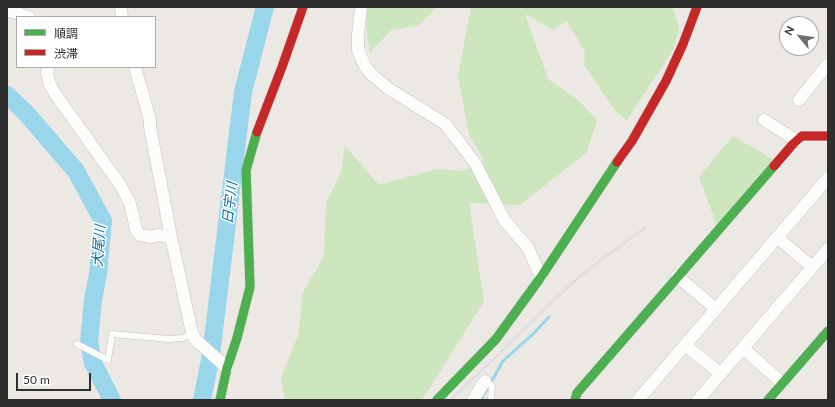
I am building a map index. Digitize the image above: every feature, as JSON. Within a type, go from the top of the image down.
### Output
[{"type":"street","points":[[220,400],[224,366],[237,338],[250,286],[246,170],[255,137],[303,7]]},
{"type":"street","points":[[361,7],[358,50],[365,66],[370,73],[389,89],[445,124],[460,142],[474,163],[505,221],[528,248],[541,277]]},
{"type":"street","points":[[437,400],[472,365],[496,338],[541,277],[593,197],[632,141],[666,82],[697,7]]},
{"type":"street","points":[[7,10],[26,16]]},
{"type":"street","points":[[799,100],[828,64]]},
{"type":"street","points":[[48,68],[47,73],[53,90],[121,186],[134,216],[136,230],[140,235],[151,238],[158,235],[171,237]]},
{"type":"street","points":[[135,68],[150,120],[150,127],[171,237],[193,336],[224,366]]},
{"type":"street","points":[[764,120],[797,141]]},
{"type":"street","points":[[575,400],[577,393],[677,276],[797,141],[802,136],[828,136]]},
{"type":"street","points":[[638,400],[828,178]]},
{"type":"street","points":[[776,238],[812,267]]},
{"type":"street","points":[[698,400],[828,249]]},
{"type":"street","points":[[677,276],[716,309]]},
{"type":"street","points":[[768,400],[828,330]]},
{"type":"street","points":[[685,345],[721,374]]},
{"type":"street","points":[[743,348],[782,383]]},
{"type":"street","points":[[473,400],[489,383]]},
{"type":"lane","points":[[77,344],[108,360],[112,334],[169,339],[193,336]]},
{"type":"lane","points":[[489,383],[491,400]]},
{"type":"green space","points":[[367,7],[437,7],[419,25],[391,30],[370,53],[366,27]]},
{"type":"green space","points":[[471,7],[673,7],[679,28],[674,48],[627,120],[616,112],[584,65],[585,52],[567,21],[553,30],[525,14],[548,79],[578,100],[597,120],[586,153],[520,205],[469,203],[484,301],[421,400],[285,400],[281,378],[299,333],[302,294],[324,256],[326,203],[341,172],[345,146],[379,185],[437,169],[463,171],[484,161],[469,134],[458,76]]},
{"type":"green space","points":[[733,136],[774,160],[717,225],[699,177]]},
{"type":"waterway","name":"日宇川","points":[[202,400],[211,355],[243,92],[265,7]]},
{"type":"waterway","name":"犬尾川","points":[[7,95],[26,113],[76,171],[103,221],[89,342],[93,363],[112,400]]},
{"type":"waterway","points":[[490,384],[503,361],[533,334],[549,317]]},
{"type":"waterway","points":[[483,400],[482,397],[487,389]]},
{"type":"railway","points":[[451,400],[571,284],[598,262],[645,228]]},
{"type":"traffic: fast","points":[[220,400],[227,368],[237,338],[250,287],[246,170],[257,132]]},
{"type":"traffic: fast","points":[[437,400],[496,339],[541,277],[617,162]]},
{"type":"traffic: fast","points":[[575,400],[577,393],[774,166]]},
{"type":"traffic: fast","points":[[768,400],[828,331]]},
{"type":"traffic: jam","points":[[257,132],[303,7]]},
{"type":"traffic: jam","points":[[617,162],[632,141],[666,81],[683,44],[697,7]]},
{"type":"traffic: jam","points":[[774,166],[802,136],[828,136]]}]
